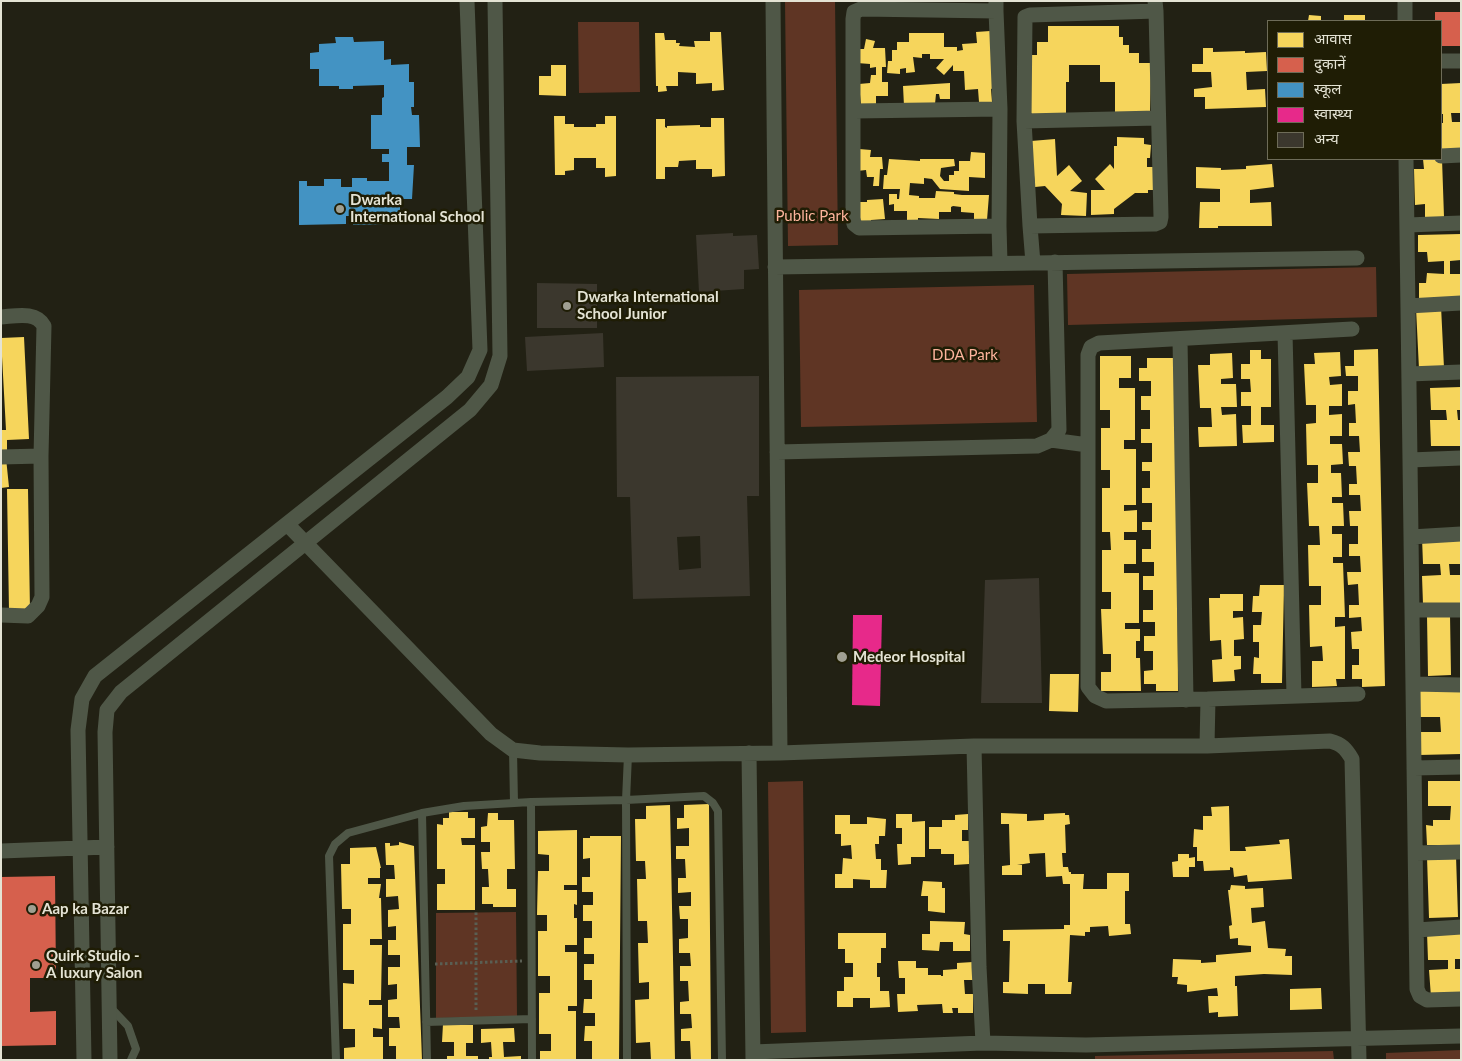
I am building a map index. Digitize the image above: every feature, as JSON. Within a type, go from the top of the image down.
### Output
[{"type":"street","points":[[84,1060],[78,730],[82,699],[95,676],[447,397],[468,378],[480,350],[467,1]]},
{"type":"street","points":[[110,1060],[105,732],[107,710],[121,692],[470,410],[492,385],[500,356],[495,1]]},
{"type":"street","points":[[773,1],[780,752]]},
{"type":"street","points":[[1405,1],[1405,20]]},
{"type":"street","points":[[999,226],[859,228],[854,224],[854,12],[861,9],[996,6],[1000,110],[1000,263]]},
{"type":"street","points":[[1030,226],[1155,224],[1160,222],[1162,216],[1156,6],[1030,15],[1025,17],[1024,121],[1030,226],[1033,263]]},
{"type":"street","points":[[1442,61],[1461,61]]},
{"type":"street","points":[[854,111],[1000,110]]},
{"type":"street","points":[[1024,121],[1158,118]]},
{"type":"street","points":[[1442,156],[1461,155]]},
{"type":"street","points":[[1406,160],[1417,990],[1420,996],[1427,1000],[1461,999]]},
{"type":"street","points":[[1407,225],[1461,223]]},
{"type":"street","points":[[775,267],[1357,258]]},
{"type":"street","points":[[777,452],[1037,446],[1051,440],[1059,430],[1054,262]]},
{"type":"street","points":[[1408,306],[1461,303]]},
{"type":"street","points":[[1,317],[34,316],[40,319],[44,326],[41,456],[42,597],[38,606],[28,616],[1,615]]},
{"type":"street","points":[[1352,329],[1099,343],[1091,347],[1088,355],[1088,687],[1095,696],[1106,701],[1358,694]]},
{"type":"street","points":[[1286,333],[1294,696]]},
{"type":"street","points":[[1180,339],[1186,700]]},
{"type":"street","points":[[1409,374],[1461,372]]},
{"type":"street","points":[[1051,440],[1088,444]]},
{"type":"street","points":[[1,458],[41,456]]},
{"type":"street","points":[[1410,460],[1461,458]]},
{"type":"street","points":[[287,524],[491,734],[513,750],[540,753],[628,755],[974,746],[1207,746],[1330,741],[1339,743],[1352,759],[1359,1060]]},
{"type":"street","points":[[1411,537],[1461,534]]},
{"type":"street","points":[[1412,610],[1461,610]]},
{"type":"street","points":[[1413,684],[1461,684]]},
{"type":"street","points":[[1207,746],[1208,699]]},
{"type":"street","points":[[974,746],[979,967],[983,1043]]},
{"type":"street","points":[[749,753],[753,1056],[983,1043],[1086,1052],[1461,1036]]},
{"type":"street","points":[[1414,768],[1461,767]]},
{"type":"street","points":[[1,851],[107,848]]},
{"type":"street","points":[[1416,853],[1461,852]]},
{"type":"street","points":[[1417,930],[1461,928]]},
{"type":"lane","points":[[513,750],[514,803]]},
{"type":"lane","points":[[627,1060],[626,800],[628,755]]},
{"type":"lane","points":[[336,1060],[330,856],[335,844],[348,833],[422,813],[464,806],[704,796],[713,802],[718,811],[722,1060]]},
{"type":"lane","points":[[531,802],[532,1060]]},
{"type":"lane","points":[[422,813],[427,1060]]},
{"type":"lane","points":[[109,1005],[128,1026],[136,1049],[131,1060]]},
{"type":"lane","points":[[426,1022],[532,1019]]},
{"type":"path","points":[[476,912],[476,1020]]},
{"type":"path","points":[[425,964],[532,961]]},
{"type":"green space","name":"Public Park","points":[[785,1],[835,1],[838,245],[788,246]]},
{"type":"green space","points":[[578,22],[639,22],[640,92],[579,93]]},
{"type":"green space","points":[[1376,267],[1377,317],[1068,325],[1067,274]]},
{"type":"green space","name":"DDA Park","points":[[1034,285],[1037,422],[801,427],[799,290]]},
{"type":"green space","points":[[803,781],[806,1032],[771,1033],[768,782]]},
{"type":"green space","points":[[516,912],[517,1017],[436,1018],[436,913]]},
{"type":"green space","points":[[1461,1050],[1461,1060],[1386,1060],[1386,1053]]},
{"type":"green space","points":[[1333,1051],[1334,1060],[1095,1060],[1095,1056]]},
{"type":"building: आवास","points":[[1309,15],[1321,16],[1321,20],[1308,20]]},
{"type":"building: आवास","points":[[1344,15],[1365,15],[1365,20],[1344,20]]},
{"type":"building: आवास","points":[[1048,26],[1119,26],[1119,37],[1123,37],[1123,45],[1129,45],[1129,53],[1139,53],[1139,63],[1151,63],[1150,113],[1115,114],[1115,82],[1100,82],[1100,65],[1069,65],[1069,82],[1066,82],[1066,114],[1024,114],[1024,55],[1037,55],[1037,42],[1048,42]]},
{"type":"building: आवास","points":[[990,31],[994,88],[991,89],[992,102],[979,102],[978,89],[965,90],[964,71],[953,71],[953,65],[944,75],[936,68],[944,59],[930,59],[930,54],[922,54],[922,58],[913,57],[915,72],[906,73],[906,68],[900,69],[900,74],[887,73],[888,61],[892,61],[892,50],[897,50],[897,42],[909,42],[909,33],[944,33],[944,47],[957,47],[957,51],[963,50],[962,44],[977,43],[976,32]]},
{"type":"building: आवास","points":[[710,32],[721,32],[724,90],[712,91],[712,83],[696,84],[696,73],[678,72],[678,86],[666,86],[667,91],[658,92],[658,86],[656,86],[655,33],[664,33],[665,40],[676,40],[676,43],[680,43],[679,46],[695,47],[694,41],[710,41]]},
{"type":"building: आवास","points":[[866,39],[875,41],[873,48],[885,48],[886,67],[882,67],[882,82],[888,82],[888,96],[876,96],[876,104],[861,105],[859,84],[870,83],[871,75],[876,75],[876,67],[870,68],[870,64],[857,63],[858,49],[864,49]]},
{"type":"building: आवास","points":[[1203,48],[1213,48],[1213,52],[1266,52],[1267,71],[1246,72],[1247,90],[1265,89],[1266,107],[1205,109],[1205,97],[1194,97],[1194,89],[1212,87],[1211,72],[1192,72],[1192,64],[1203,64]]},
{"type":"building: आवास","points":[[551,65],[566,65],[566,96],[539,95],[539,76],[551,76]]},
{"type":"building: आवास","points":[[950,83],[950,99],[940,99],[939,94],[936,94],[935,104],[904,106],[903,86]]},
{"type":"building: आवास","points":[[1461,83],[1461,113],[1451,113],[1452,122],[1461,122],[1461,150],[1442,151],[1442,84]]},
{"type":"building: आवास","points":[[554,116],[565,116],[565,124],[574,124],[574,127],[596,127],[596,124],[605,124],[605,116],[616,116],[616,176],[605,177],[605,168],[596,168],[596,158],[574,158],[574,170],[565,171],[565,175],[555,175]]},
{"type":"building: आवास","points":[[711,118],[724,118],[725,176],[712,177],[712,169],[696,169],[696,160],[679,161],[678,167],[665,167],[665,179],[656,179],[656,119],[665,119],[665,127],[667,128],[667,126],[700,125],[700,127],[711,127]]},
{"type":"building: आवास","points":[[1117,137],[1144,138],[1144,144],[1151,145],[1150,158],[1147,158],[1147,167],[1153,167],[1153,190],[1148,190],[1148,193],[1135,193],[1114,209],[1114,214],[1091,215],[1091,190],[1105,190],[1095,179],[1110,164],[1114,169],[1114,146],[1117,146]]},
{"type":"building: आवास","points":[[1055,139],[1057,176],[1069,165],[1082,181],[1070,191],[1087,193],[1086,216],[1061,215],[1062,204],[1045,186],[1035,187],[1031,141]]},
{"type":"building: आवास","points":[[859,149],[871,150],[870,157],[882,157],[883,169],[880,169],[879,186],[873,186],[874,177],[867,177],[866,170],[857,171]]},
{"type":"building: आवास","points":[[971,152],[985,153],[985,178],[969,177],[969,191],[940,189],[932,179],[924,178],[924,184],[910,183],[909,195],[919,196],[919,198],[935,198],[936,191],[954,192],[954,194],[962,195],[989,195],[987,220],[974,220],[974,213],[961,212],[961,207],[953,206],[951,207],[951,212],[939,212],[939,219],[918,218],[918,223],[907,223],[907,211],[894,211],[894,204],[889,205],[889,194],[897,194],[897,199],[899,199],[900,189],[883,189],[884,175],[887,175],[889,159],[920,161],[920,159],[954,159],[955,166],[941,168],[940,176],[944,181],[949,181],[949,175],[954,175],[954,171],[959,171],[959,161],[970,161]]},
{"type":"building: आवास","points":[[1442,159],[1444,217],[1425,218],[1425,204],[1415,205],[1414,169],[1424,169],[1423,160]]},
{"type":"building: आवास","points":[[1272,164],[1274,187],[1250,190],[1250,203],[1271,202],[1272,226],[1199,228],[1200,202],[1220,202],[1220,189],[1196,188],[1196,167],[1221,168],[1221,170],[1246,169],[1246,166]]},
{"type":"building: आवास","points":[[883,199],[885,219],[871,220],[871,225],[860,225],[860,202]]},
{"type":"building: आवास","points":[[1461,234],[1461,260],[1450,261],[1450,274],[1461,274],[1461,299],[1419,300],[1419,283],[1426,283],[1427,273],[1444,274],[1444,261],[1428,262],[1427,252],[1418,252],[1418,235]]},
{"type":"building: आवास","points":[[1441,306],[1444,368],[1419,369],[1416,308]]},
{"type":"building: आवास","points":[[24,337],[29,439],[7,440],[7,452],[1,452],[1,430],[6,430],[1,338]]},
{"type":"building: आवास","points":[[1378,349],[1385,686],[1362,687],[1362,679],[1352,679],[1352,665],[1359,665],[1359,649],[1352,649],[1351,632],[1362,631],[1361,617],[1349,618],[1349,605],[1359,605],[1358,584],[1348,585],[1347,572],[1361,572],[1360,556],[1349,556],[1349,544],[1358,544],[1358,526],[1350,526],[1349,511],[1361,511],[1360,495],[1349,495],[1349,484],[1357,484],[1356,466],[1349,466],[1348,452],[1360,452],[1359,436],[1349,436],[1349,423],[1356,423],[1355,404],[1348,405],[1348,391],[1358,391],[1358,376],[1346,376],[1345,366],[1354,366],[1354,350]]},
{"type":"building: आवास","points":[[1250,350],[1261,350],[1261,359],[1271,359],[1271,407],[1261,407],[1261,425],[1274,425],[1274,442],[1243,443],[1242,425],[1251,425],[1251,406],[1241,406],[1241,392],[1251,392],[1250,379],[1241,379],[1241,364],[1250,364]]},
{"type":"building: आवास","points":[[1340,352],[1341,376],[1329,377],[1330,385],[1342,384],[1342,406],[1329,406],[1329,415],[1342,414],[1342,436],[1330,436],[1330,444],[1342,444],[1343,464],[1331,465],[1331,473],[1341,473],[1342,497],[1332,497],[1332,503],[1343,503],[1344,526],[1332,526],[1332,534],[1342,534],[1342,557],[1333,557],[1333,563],[1343,563],[1345,617],[1335,617],[1335,627],[1345,626],[1345,679],[1336,679],[1337,686],[1312,687],[1312,661],[1323,661],[1322,646],[1310,647],[1309,605],[1321,605],[1321,586],[1309,586],[1308,545],[1320,545],[1319,526],[1309,526],[1307,483],[1318,483],[1318,465],[1307,465],[1306,424],[1316,423],[1316,405],[1306,405],[1304,364],[1315,364],[1314,353]]},
{"type":"building: आवास","points":[[1232,353],[1233,378],[1221,379],[1221,384],[1236,384],[1237,407],[1221,407],[1222,415],[1236,414],[1237,446],[1199,447],[1198,427],[1212,427],[1211,408],[1200,408],[1198,365],[1210,365],[1210,354]]},
{"type":"building: आवास","points":[[1100,356],[1131,356],[1131,378],[1119,378],[1119,388],[1135,388],[1135,440],[1124,440],[1124,449],[1136,449],[1136,505],[1124,505],[1124,511],[1137,510],[1137,532],[1124,532],[1124,540],[1136,540],[1136,564],[1124,564],[1124,573],[1139,573],[1139,623],[1125,623],[1125,629],[1140,629],[1140,641],[1136,641],[1136,658],[1140,658],[1141,691],[1101,691],[1101,672],[1111,672],[1111,654],[1103,654],[1101,609],[1111,609],[1111,592],[1102,592],[1102,550],[1111,550],[1110,532],[1102,532],[1102,488],[1110,488],[1110,470],[1101,470],[1101,428],[1110,428],[1110,410],[1100,410]]},
{"type":"building: आवास","points":[[1147,358],[1176,358],[1178,691],[1156,691],[1156,684],[1144,684],[1144,671],[1153,670],[1153,651],[1144,651],[1144,636],[1155,636],[1155,622],[1143,622],[1143,610],[1153,610],[1153,590],[1143,590],[1143,576],[1154,576],[1154,562],[1142,562],[1142,549],[1151,549],[1151,530],[1142,530],[1142,522],[1152,522],[1152,503],[1142,503],[1142,488],[1150,488],[1150,471],[1142,471],[1142,462],[1152,462],[1152,443],[1141,443],[1141,429],[1150,429],[1150,410],[1141,410],[1141,396],[1151,396],[1151,381],[1139,381],[1139,368],[1147,368]]},
{"type":"building: आवास","points":[[1461,387],[1461,410],[1457,410],[1458,420],[1461,420],[1461,446],[1431,446],[1430,420],[1447,420],[1446,410],[1431,410],[1430,388]]},
{"type":"building: आवास","points":[[6,458],[9,487],[1,488],[1,459]]},
{"type":"building: आवास","points":[[7,489],[28,489],[30,611],[9,611]]},
{"type":"building: आवास","points":[[1461,537],[1461,564],[1449,564],[1450,575],[1461,575],[1461,603],[1423,604],[1422,576],[1441,575],[1440,564],[1423,564],[1422,538]]},
{"type":"building: आवास","points":[[1260,585],[1284,585],[1282,683],[1261,683],[1261,674],[1253,674],[1254,657],[1259,658],[1259,642],[1253,642],[1253,625],[1261,625],[1262,612],[1252,612],[1253,596],[1259,596]]},
{"type":"building: आवास","points":[[1220,594],[1243,594],[1243,611],[1233,611],[1233,618],[1243,617],[1244,639],[1234,640],[1234,656],[1241,656],[1241,669],[1234,670],[1235,681],[1213,682],[1212,660],[1222,659],[1221,640],[1210,641],[1209,598],[1220,598]]},
{"type":"building: आवास","points":[[1450,615],[1451,675],[1428,676],[1427,616]]},
{"type":"building: आवास","points":[[1050,674],[1079,674],[1078,712],[1049,711]]},
{"type":"building: आवास","points":[[1461,688],[1461,754],[1419,755],[1419,732],[1441,732],[1440,717],[1418,717],[1418,689]]},
{"type":"building: आवास","points":[[1428,781],[1461,781],[1461,845],[1427,845],[1426,825],[1433,826],[1433,820],[1450,820],[1451,806],[1428,806]]},
{"type":"building: आवास","points":[[709,804],[711,1060],[691,1060],[690,1041],[681,1041],[681,1029],[692,1028],[691,1014],[680,1014],[680,1002],[689,1001],[688,981],[680,981],[680,966],[691,966],[690,953],[679,953],[679,939],[688,938],[688,919],[680,919],[679,906],[691,906],[691,892],[678,893],[678,878],[686,878],[685,859],[676,859],[676,846],[689,846],[689,828],[677,829],[677,818],[684,818],[684,805]]},
{"type":"building: आवास","points":[[670,805],[675,1060],[651,1060],[650,1042],[636,1043],[635,1000],[649,999],[649,982],[639,983],[638,943],[648,943],[647,921],[638,921],[637,879],[646,879],[645,861],[636,861],[635,819],[646,819],[646,806]]},
{"type":"building: आवास","points":[[1229,806],[1230,851],[1246,851],[1245,847],[1280,844],[1279,840],[1289,839],[1292,879],[1248,882],[1247,875],[1234,877],[1233,868],[1230,867],[1230,870],[1204,871],[1203,861],[1197,861],[1197,847],[1193,847],[1194,829],[1203,830],[1203,816],[1212,816],[1211,807]]},
{"type":"building: आवास","points":[[449,812],[468,812],[468,818],[475,818],[475,838],[461,838],[462,845],[475,845],[475,910],[437,910],[437,884],[445,884],[445,869],[437,869],[437,824],[443,825],[443,818],[449,818]]},
{"type":"building: आवास","points":[[488,813],[498,813],[498,820],[514,820],[515,869],[507,869],[507,889],[516,889],[516,907],[493,907],[493,904],[482,904],[482,887],[489,887],[488,869],[482,869],[481,852],[490,852],[490,842],[481,842],[481,827],[487,826]]},
{"type":"building: आवास","points":[[1001,813],[1027,814],[1027,821],[1044,820],[1044,814],[1065,813],[1065,815],[1069,815],[1070,824],[1065,825],[1066,853],[1062,853],[1063,867],[1068,867],[1071,874],[1084,874],[1083,889],[1107,889],[1107,873],[1129,873],[1129,891],[1125,891],[1125,924],[1130,924],[1131,934],[1109,936],[1108,926],[1090,927],[1090,932],[1085,932],[1085,936],[1070,935],[1068,982],[1072,982],[1071,994],[1045,994],[1045,984],[1028,984],[1028,994],[1003,993],[1003,982],[1009,982],[1010,941],[1003,941],[1003,930],[1064,929],[1064,925],[1070,925],[1070,884],[1063,884],[1062,876],[1046,877],[1045,853],[1029,854],[1030,863],[1017,865],[1022,865],[1022,875],[1002,875],[1002,866],[1010,865],[1010,862],[1009,824],[1001,824]]},
{"type":"building: आवास","points":[[896,814],[912,814],[912,822],[925,821],[925,857],[911,857],[911,864],[898,865],[897,844],[902,844],[902,828],[896,828]]},
{"type":"building: आवास","points":[[968,814],[968,830],[962,830],[962,841],[969,841],[969,864],[954,865],[954,854],[941,854],[941,849],[929,849],[929,827],[942,827],[942,820],[955,820],[955,815]]},
{"type":"building: आवास","points":[[835,815],[850,815],[850,824],[867,824],[867,817],[886,819],[885,836],[879,836],[879,844],[875,844],[876,859],[881,859],[881,870],[887,870],[886,888],[870,888],[870,880],[853,879],[853,888],[835,888],[835,874],[842,874],[843,858],[852,859],[851,845],[841,846],[841,834],[835,834]]},
{"type":"building: आवास","points":[[577,830],[577,885],[564,885],[564,890],[577,890],[577,905],[574,904],[574,918],[577,918],[577,945],[565,945],[565,952],[577,952],[577,1006],[568,1006],[568,1011],[576,1011],[576,1060],[540,1060],[540,1051],[551,1051],[551,1034],[539,1034],[539,993],[550,993],[550,976],[538,976],[538,931],[547,931],[547,915],[537,915],[538,871],[549,871],[549,855],[538,854],[538,831]]},
{"type":"building: आवास","points":[[590,836],[621,836],[619,1060],[592,1060],[592,1041],[584,1041],[585,1026],[595,1026],[595,1013],[583,1013],[584,999],[592,999],[592,980],[584,980],[584,964],[594,964],[594,954],[584,954],[584,938],[592,938],[592,921],[583,921],[583,905],[593,905],[593,892],[582,892],[582,877],[590,877],[590,858],[583,859],[583,838],[590,838]]},
{"type":"building: आवास","points":[[399,842],[414,846],[422,1060],[396,1060],[396,1046],[389,1046],[389,1028],[400,1028],[399,1017],[388,1017],[388,1000],[397,999],[397,984],[388,985],[388,967],[400,967],[400,955],[388,955],[388,940],[396,940],[396,926],[388,927],[388,910],[399,909],[398,896],[386,897],[386,879],[395,879],[394,865],[386,865],[385,843],[390,843],[390,846],[399,845]]},
{"type":"building: आवास","points":[[376,847],[381,868],[380,878],[368,878],[368,884],[381,884],[379,898],[381,898],[382,939],[370,939],[370,945],[382,945],[381,1000],[369,1000],[369,1005],[382,1005],[382,1029],[373,1028],[373,1037],[383,1037],[383,1060],[344,1060],[344,1048],[355,1047],[355,1029],[343,1029],[343,983],[354,984],[354,970],[343,970],[343,924],[351,924],[351,909],[342,909],[341,864],[350,864],[350,848]]},
{"type":"building: आवास","points":[[1178,854],[1189,854],[1189,858],[1195,857],[1195,867],[1189,867],[1189,877],[1173,877],[1172,862],[1178,861]]},
{"type":"building: आवास","points":[[1456,856],[1458,917],[1429,918],[1427,857]]},
{"type":"building: आवास","points":[[923,881],[942,882],[942,888],[945,888],[945,913],[928,911],[928,896],[921,896]]},
{"type":"building: आवास","points":[[1231,885],[1245,886],[1245,889],[1263,888],[1264,907],[1251,908],[1252,923],[1265,921],[1268,948],[1286,949],[1285,956],[1292,956],[1292,975],[1235,976],[1238,1016],[1218,1017],[1218,1012],[1209,1013],[1208,996],[1218,996],[1217,988],[1187,992],[1187,985],[1177,984],[1178,977],[1172,977],[1173,959],[1201,960],[1201,963],[1216,962],[1216,955],[1251,952],[1251,946],[1238,945],[1238,938],[1230,939],[1229,926],[1232,925],[1228,890],[1230,890]]},
{"type":"building: आवास","points":[[930,921],[965,922],[964,934],[970,935],[970,951],[953,951],[953,942],[940,942],[939,951],[922,950],[922,934],[930,934]]},
{"type":"building: आवास","points":[[1461,932],[1461,959],[1455,959],[1455,969],[1461,969],[1461,996],[1431,997],[1429,970],[1448,969],[1448,960],[1428,960],[1427,933]]},
{"type":"building: आवास","points":[[838,933],[886,933],[886,948],[881,948],[881,963],[877,963],[877,977],[880,977],[880,991],[889,991],[890,1007],[870,1008],[870,998],[853,998],[853,1007],[837,1007],[837,991],[844,991],[844,977],[853,977],[853,963],[845,963],[845,949],[838,949]]},
{"type":"building: आवास","points":[[898,961],[916,961],[916,968],[928,968],[928,975],[941,976],[943,976],[943,970],[957,969],[957,963],[973,962],[973,980],[964,980],[965,994],[973,994],[973,1013],[958,1013],[958,1008],[952,1008],[953,1013],[943,1013],[942,1004],[917,1005],[918,1011],[898,1012],[897,994],[905,994],[905,978],[899,978]]},
{"type":"building: आवास","points":[[1321,988],[1322,1009],[1290,1010],[1290,989]]},
{"type":"building: आवास","points":[[443,1024],[473,1025],[473,1043],[466,1043],[466,1056],[478,1056],[478,1060],[447,1060],[447,1056],[454,1056],[454,1042],[442,1042]]},
{"type":"building: आवास","points":[[514,1028],[515,1042],[503,1042],[504,1057],[521,1056],[521,1060],[489,1060],[489,1057],[492,1057],[491,1042],[481,1043],[481,1029]]},
{"type":"building: दुकानें","points":[[1435,12],[1461,12],[1461,46],[1442,46],[1442,20],[1435,20]]},
{"type":"building: दुकानें","points":[[55,876],[56,978],[30,978],[30,1012],[56,1011],[56,1045],[1,1046],[1,877]]},
{"type":"building: स्कूल","points":[[335,37],[353,37],[354,42],[384,41],[384,60],[391,59],[391,65],[409,64],[409,82],[414,82],[414,107],[411,107],[412,115],[419,115],[420,147],[407,147],[407,165],[414,165],[412,199],[400,199],[400,215],[384,215],[384,224],[353,225],[353,216],[346,216],[346,224],[299,225],[299,181],[307,181],[307,186],[324,186],[324,179],[341,179],[341,187],[352,187],[352,178],[367,178],[367,181],[389,181],[389,162],[382,162],[382,154],[389,154],[389,149],[371,149],[371,115],[382,115],[384,85],[353,86],[353,89],[339,89],[339,86],[319,86],[319,69],[310,69],[310,53],[319,52],[319,44],[336,43]]},
{"type":"building: स्वास्थ्य","points":[[853,615],[882,615],[880,706],[852,705]]},
{"type":"building: अन्य","points":[[733,233],[733,236],[757,235],[759,269],[744,270],[744,289],[699,292],[696,235]]},
{"type":"building: अन्य","name":"Dwarka International School Junior","points":[[537,283],[597,284],[597,328],[537,328]]},
{"type":"building: अन्य","points":[[603,333],[604,367],[527,371],[525,337]]},
{"type":"building: अन्य","points":[[759,376],[759,496],[747,496],[750,596],[633,599],[630,497],[617,497],[616,377]],"holes":[[[700,536],[701,568],[679,570],[677,537]]]},
{"type":"building: अन्य","points":[[1039,578],[1042,703],[981,703],[985,580]]},
{"type":"place","name":"Dwarka International School","points":[[340,209]]},
{"type":"place","name":"Dwarka International School Junior","points":[[567,306]]},
{"type":"place","name":"Medeor Hospital","points":[[842,657]]},
{"type":"place","name":"Aap ka Bazar","points":[[32,909]]},
{"type":"place","name":"Quirk Studio - A luxury Salon","points":[[36,965]]}]
